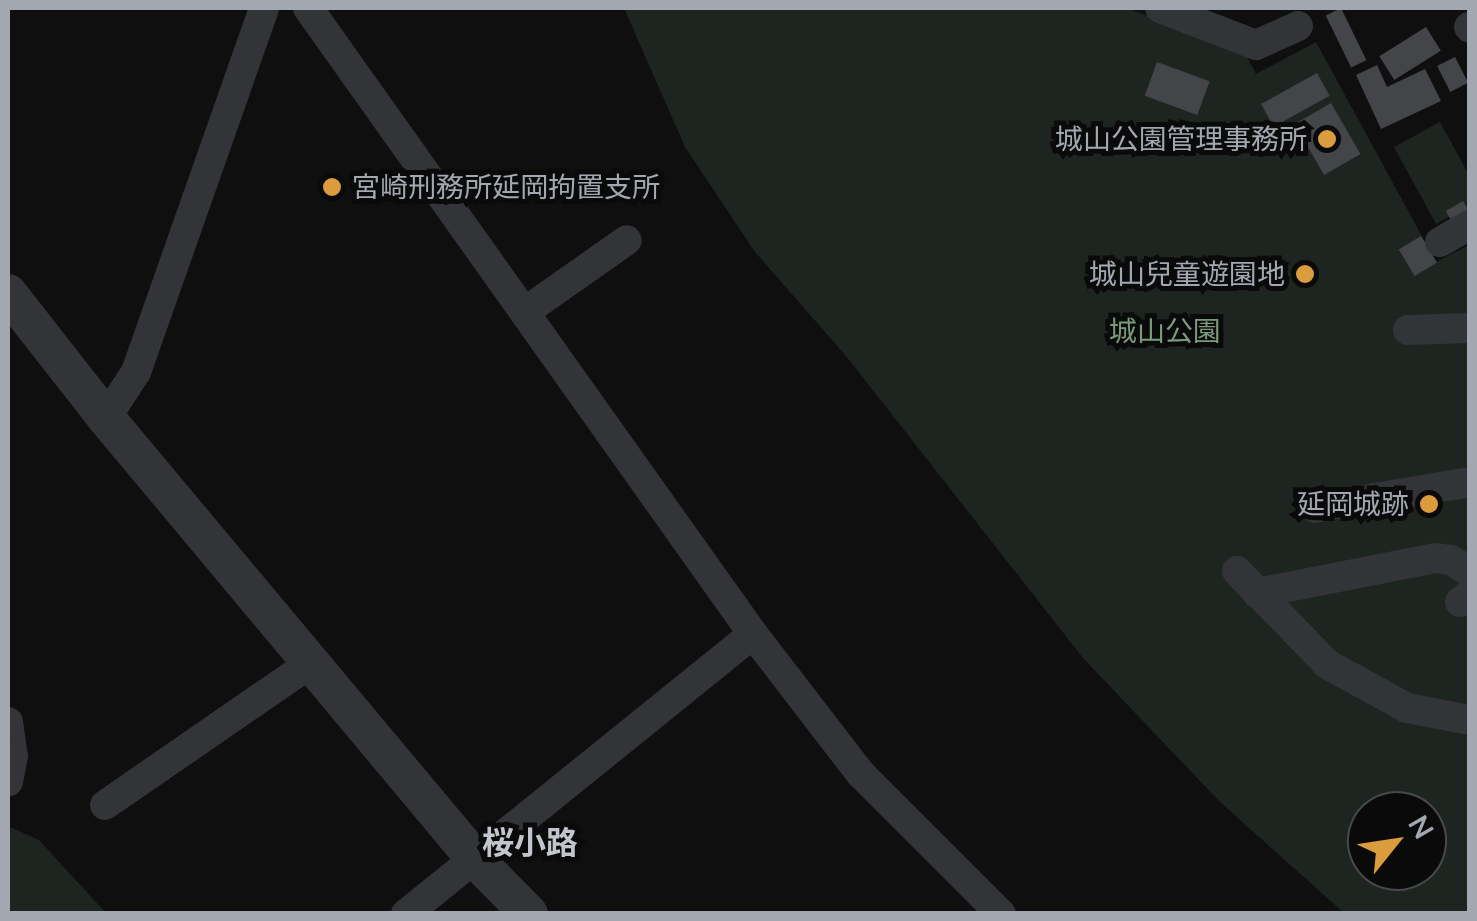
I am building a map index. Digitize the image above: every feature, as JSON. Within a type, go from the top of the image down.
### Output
[{"type":"street","points":[[106,418],[136,372],[264,8]]},
{"type":"street","points":[[308,8],[753,634],[861,774],[1001,914]]},
{"type":"street","points":[[1160,8],[1256,46],[1298,26]]},
{"type":"street","points":[[1440,242],[1470,225]]},
{"type":"street","points":[[526,311],[627,240]]},
{"type":"street","points":[[8,292],[106,418],[475,859],[529,914]]},
{"type":"street","points":[[1408,330],[1470,328]]},
{"type":"street","points":[[1315,508],[1470,482]]},
{"type":"street","points":[[1470,572],[1436,558],[1247,582],[1327,664],[1407,708],[1470,720]]},
{"type":"street","points":[[406,914],[753,634]]},
{"type":"street","points":[[105,805],[311,663]]},
{"type":"street","points":[[8,722],[13,756],[8,782]]},
{"type":"green space","name":"城山公園","points":[[624,8],[1126,8],[1243,49],[1256,74],[1316,42],[1436,262],[1469,245],[1469,913],[1343,912],[1219,801],[1083,658],[846,356],[755,252],[685,147]]},
{"type":"green space","points":[[1440,122],[1469,175],[1469,206],[1436,224],[1394,147]]},
{"type":"green space","points":[[8,826],[39,840],[106,913],[8,913]]},
{"type":"building","points":[[1341,8],[1366,60],[1351,68],[1326,15]]},
{"type":"building","points":[[1426,27],[1441,51],[1394,80],[1379,56]]},
{"type":"building","points":[[1455,57],[1468,83],[1450,92],[1437,66]]},
{"type":"building","points":[[1157,62],[1210,81],[1197,115],[1145,96]]},
{"type":"building","points":[[1377,65],[1387,87],[1425,69],[1441,101],[1381,129],[1356,75]]},
{"type":"building","points":[[1317,73],[1330,96],[1274,127],[1261,104]]},
{"type":"building","name":"城山公園管理事務所","points":[[1331,103],[1360,154],[1324,175],[1295,124]]},
{"type":"building","points":[[1463,201],[1470,213],[1453,223],[1446,211]]},
{"type":"building","points":[[1421,236],[1437,263],[1415,276],[1399,249]]},
{"type":"place","name":"城山公園管理事務所","points":[[1327,139]]},
{"type":"place","name":"宮崎刑務所延岡拘置支所","points":[[332,187]]},
{"type":"place","name":"城山兒童遊園地","points":[[1305,274]]},
{"type":"place","name":"延岡城跡","points":[[1429,504]]},
{"type":"district","name":"桜小路","points":[[530,842]]}]
